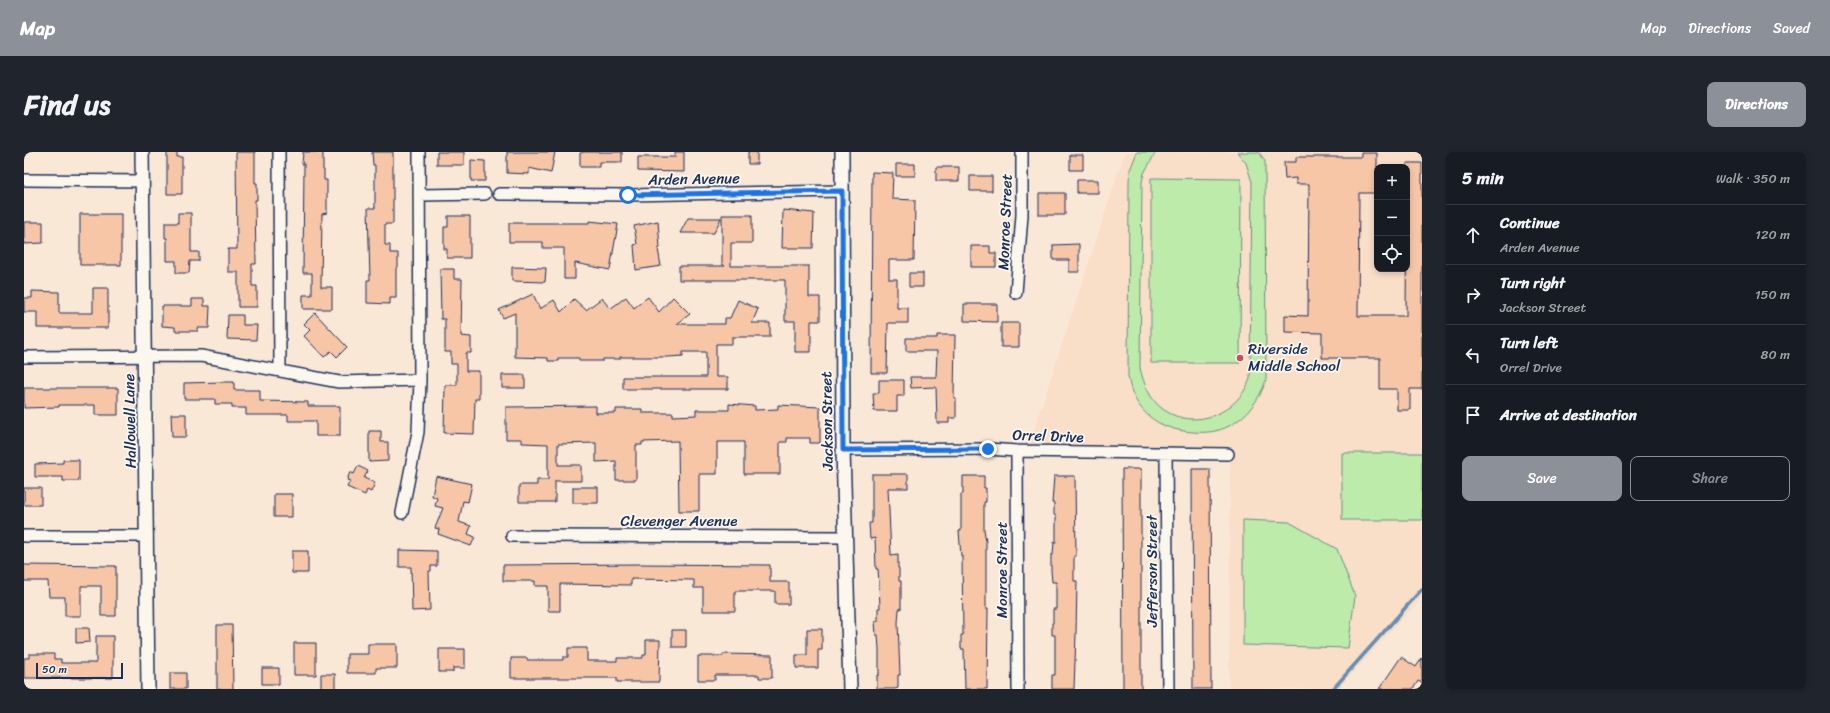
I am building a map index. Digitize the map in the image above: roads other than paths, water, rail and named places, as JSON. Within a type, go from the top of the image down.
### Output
[{"type":"street","name":"Hallowell Lane","points":[[142,152],[148,689]]},
{"type":"street","points":[[279,152],[280,370]]},
{"type":"street","points":[[402,512],[418,432],[420,380],[419,152]]},
{"type":"street","name":"Jackson Street","points":[[842,152],[843,450],[850,689]]},
{"type":"street","name":"Monroe Street","points":[[1016,294],[1022,215],[1022,152]]},
{"type":"street","points":[[24,180],[142,181]]},
{"type":"street","name":"Arden Avenue","points":[[499,194],[628,195],[842,191]]},
{"type":"street","points":[[419,195],[485,194]]},
{"type":"street","points":[[24,357],[144,358],[201,356],[339,382],[420,380]]},
{"type":"street","name":"Orrel Drive","points":[[843,450],[988,449],[1017,451],[1228,454]]},
{"type":"street","name":"Monroe Street","points":[[1017,451],[1018,689]]},
{"type":"street","name":"Jefferson Street","points":[[1166,454],[1168,689]]},
{"type":"street","points":[[24,536],[147,536]]},
{"type":"street","name":"Clevenger Avenue","points":[[512,536],[846,537]]},
{"type":"waterway","points":[[1333,689],[1422,589]]},
{"type":"place","name":"Riverside Middle School","points":[[1240,358]]}]
